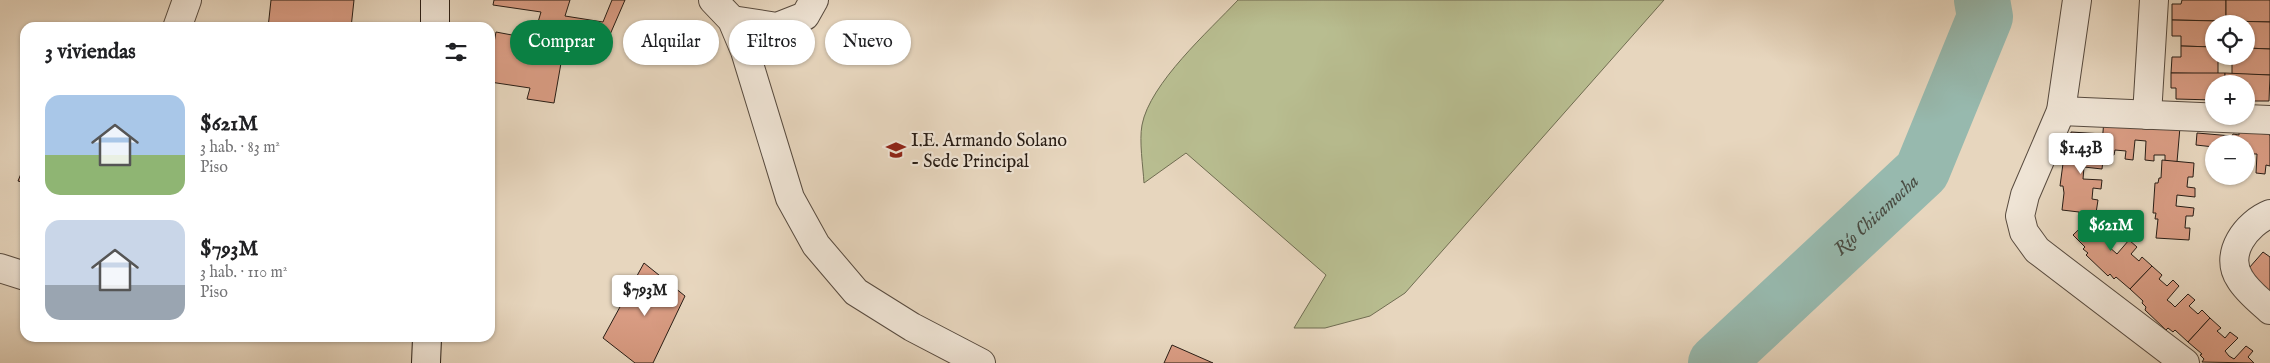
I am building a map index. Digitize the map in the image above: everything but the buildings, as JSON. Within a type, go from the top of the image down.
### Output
[{"type":"street","points":[[178,22],[187,0]]},
{"type":"street","points":[[435,22],[436,0]]},
{"type":"street","points":[[713,0],[732,20]]},
{"type":"street","points":[[795,20],[806,16],[814,0]]},
{"type":"street","points":[[2077,0],[2061,111],[2025,195],[2020,216],[2024,232],[2037,250],[2185,363]]},
{"type":"street","points":[[2147,115],[2154,0]]},
{"type":"street","points":[[749,65],[790,198],[816,245],[856,292],[912,327],[981,363]]},
{"type":"street","points":[[2061,111],[2270,120]]},
{"type":"street","points":[[2270,214],[2258,218],[2243,234],[2234,263],[2240,280],[2270,310]]},
{"type":"street","points":[[0,268],[20,274]]},
{"type":"street","points":[[426,363],[427,342]]},
{"type":"green space","points":[[1238,0],[1664,0],[1405,293],[1370,316],[1325,328],[1294,328],[1326,275],[1186,153],[1144,183],[1141,131],[1147,109],[1156,92],[1182,58]]},
{"type":"waterway","name":"Río Chicamocha","points":[[1716,363],[1922,171],[1985,17],[1982,0]]},
{"type":"place","name":"I.E. Armando Solano - Sede Principal","points":[[896,150]]}]
